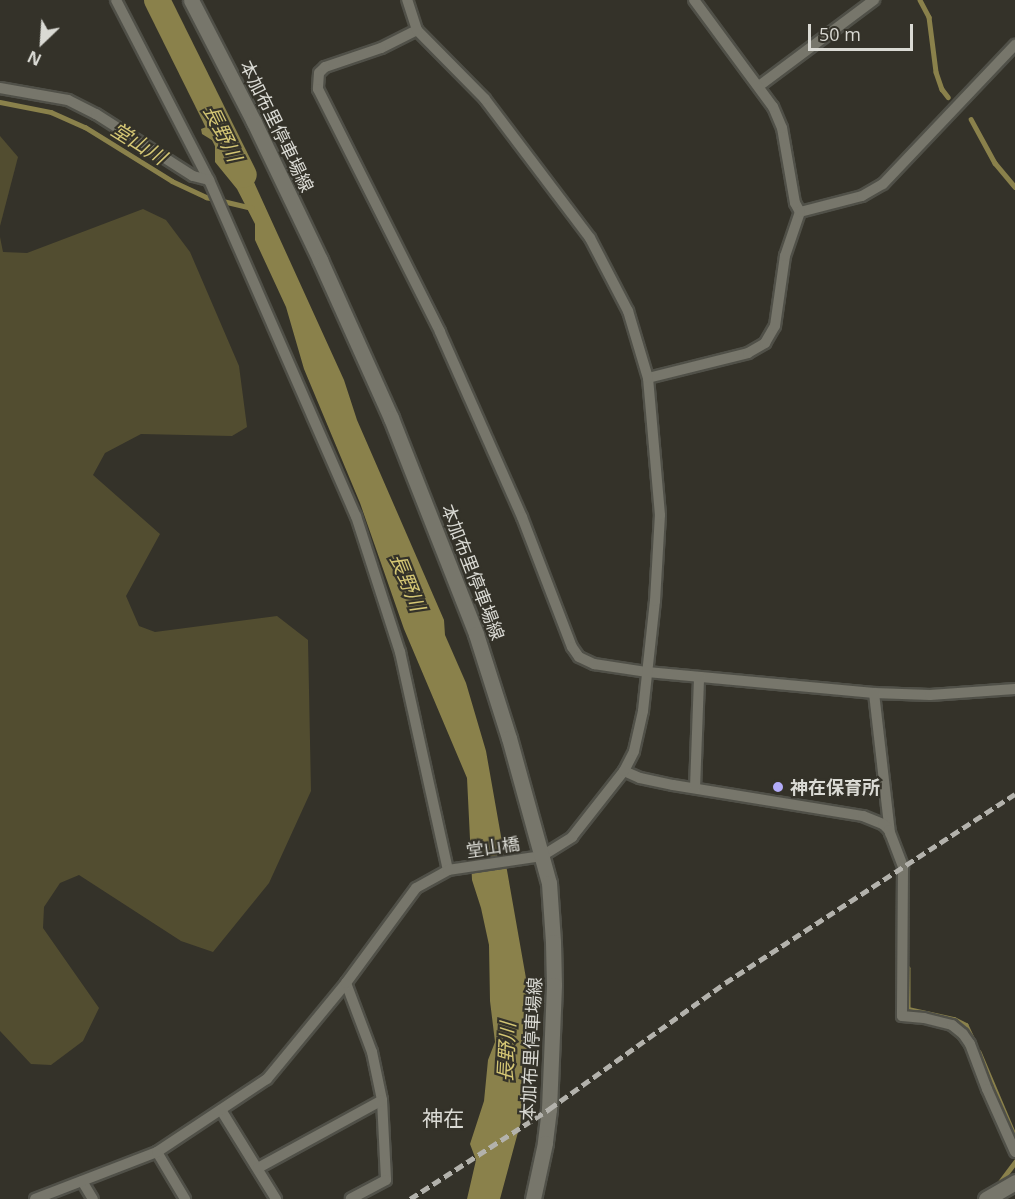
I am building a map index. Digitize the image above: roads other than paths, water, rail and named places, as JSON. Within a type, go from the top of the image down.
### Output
[{"type":"main road","name":"本加布里停車場線","points":[[191,0],[254,122],[320,260],[413,471],[476,634],[542,856],[549,883],[554,985],[549,1108],[545,1143],[533,1199]]},
{"type":"main road","points":[[991,1196],[1015,1182]]},
{"type":"street","points":[[35,1199],[157,1152],[267,1079],[346,983],[416,888],[448,870],[400,652],[356,516],[209,180],[116,0]]},
{"type":"street","points":[[407,0],[417,30],[485,99],[590,238],[628,311],[648,378],[660,515],[655,601],[643,711],[634,751],[624,771],[572,837],[542,856]]},
{"type":"street","points":[[648,378],[748,353],[765,343],[775,326],[785,256],[800,212],[795,203],[782,128],[773,107],[694,0]]},
{"type":"street","points":[[759,86],[873,0]]},
{"type":"street","points":[[417,30],[381,48],[325,67],[319,73],[318,89],[440,332],[522,517],[575,652],[585,662],[647,672],[874,693],[930,695],[1015,689]]},
{"type":"street","points":[[800,212],[862,196],[883,184],[1015,45]]},
{"type":"street","points":[[0,88],[68,100],[96,114],[193,176],[209,180]]},
{"type":"street","points":[[695,788],[699,677]]},
{"type":"street","points":[[874,693],[891,834],[903,867],[902,1016],[924,1018],[952,1025],[963,1034],[970,1044],[1015,1152]]},
{"type":"street","points":[[624,771],[640,778],[863,816],[883,824],[891,834]]},
{"type":"street","name":"堂山橋","points":[[448,870],[542,856]]},
{"type":"street","points":[[346,983],[372,1052],[382,1100],[386,1180],[351,1199]]},
{"type":"street","points":[[258,1168],[382,1100]]},
{"type":"street","points":[[221,1110],[276,1199]]},
{"type":"street","points":[[157,1152],[185,1199]]},
{"type":"street","points":[[82,1181],[93,1199]]},
{"type":"water","points":[[214,124],[222,142],[238,147],[344,380],[357,420],[444,620],[445,635],[466,683],[486,751],[530,1001],[524,1110],[500,1199],[467,1199],[476,1160],[470,1144],[484,1101],[488,1060],[495,1042],[490,1001],[489,945],[472,880],[467,778],[404,629],[360,503],[304,369],[286,307],[255,240],[255,224],[237,189],[215,162],[215,142],[202,134],[201,129]]},
{"type":"waterway","name":"長野川","points":[[157,0],[244,175]]},
{"type":"waterway","points":[[920,0],[929,17],[936,72],[942,89],[948,97]]},
{"type":"waterway","name":"堂山川","points":[[0,102],[51,112],[85,127],[172,181],[206,197],[252,208]]},
{"type":"waterway","points":[[971,119],[995,163],[1015,187]]},
{"type":"waterway","points":[[908,968],[908,1009],[954,1019],[966,1025],[975,1044]]},
{"type":"waterway","points":[[979,1052],[1015,1137]]},
{"type":"waterway","points":[[997,1186],[1015,1162]]},
{"type":"railway","points":[[410,1199],[549,1109],[725,983],[1015,794]]},
{"type":"place","name":"神在保育所","points":[[778,787]]},
{"type":"district","name":"神在","points":[[443,1118]]}]
